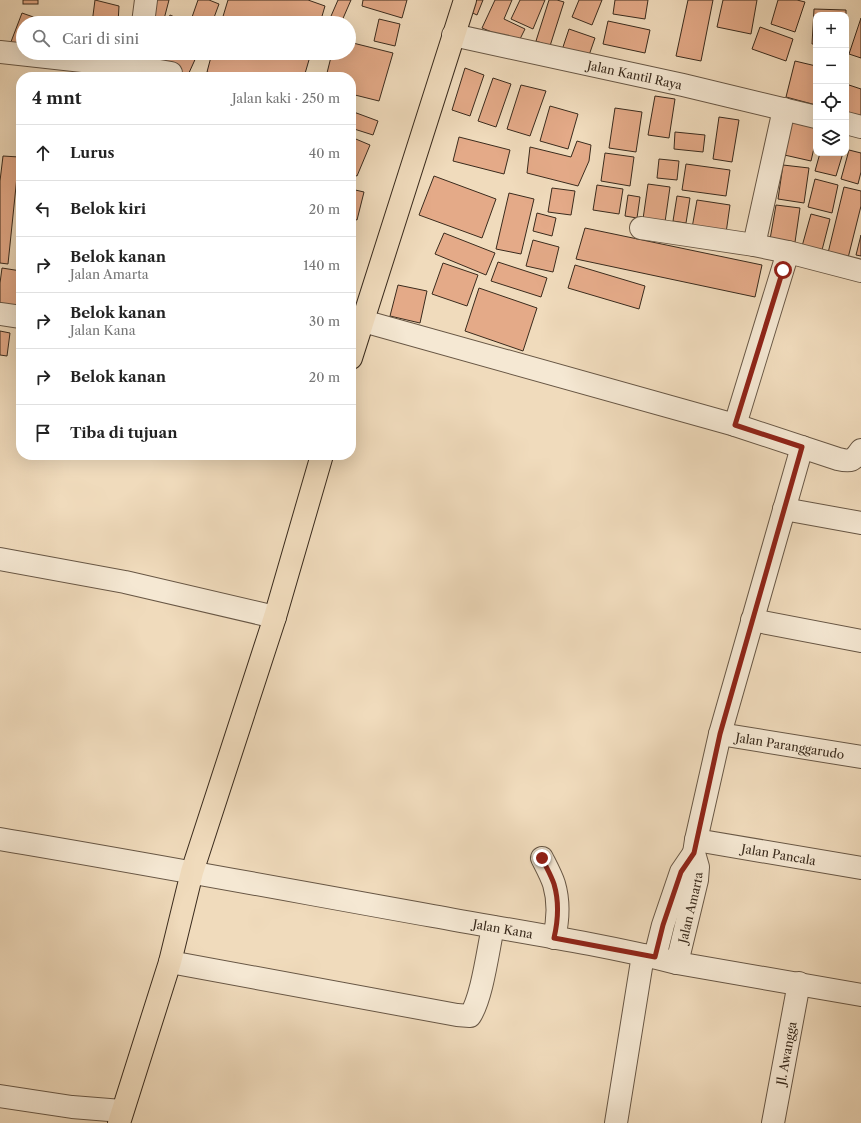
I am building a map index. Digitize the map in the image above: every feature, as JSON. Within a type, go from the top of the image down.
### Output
[{"type":"main road","points":[[356,343],[465,0]]},
{"type":"main road","points":[[120,1117],[170,962],[192,872],[275,617],[321,460]]},
{"type":"street","points":[[144,16],[146,0]]},
{"type":"street","name":"Jalan Kantil Raya","points":[[454,35],[682,85],[813,116]]},
{"type":"street","points":[[0,52],[16,53]]},
{"type":"street","points":[[138,60],[168,72]]},
{"type":"street","points":[[754,245],[784,110]]},
{"type":"street","points":[[849,125],[861,127]]},
{"type":"street","points":[[641,228],[754,245],[788,252],[861,271]]},
{"type":"street","points":[[735,425],[788,252]]},
{"type":"street","points":[[0,314],[16,316]]},
{"type":"street","points":[[363,321],[735,425],[848,461],[854,459],[861,450]]},
{"type":"street","name":"Jalan Amarta","points":[[616,1123],[649,956],[663,925],[681,872],[695,847],[720,734],[802,447]]},
{"type":"street","points":[[784,509],[861,523]]},
{"type":"street","points":[[0,558],[125,582],[275,617]]},
{"type":"street","points":[[752,620],[861,641]]},
{"type":"street","name":"Jalan Paranggarudo","points":[[720,734],[861,757]]},
{"type":"street","name":"Jalan Kana","points":[[0,839],[192,872],[554,938],[649,956],[677,963],[861,995]]},
{"type":"street","name":"Jalan Amarta","points":[[677,963],[697,880],[698,867],[695,847]]},
{"type":"street","name":"Jalan Pancala","points":[[695,847],[861,868]]},
{"type":"street","points":[[542,858],[554,885],[558,924],[554,938]]},
{"type":"street","points":[[170,962],[457,1015],[470,1016],[474,1009],[484,974],[493,927]]},
{"type":"street","name":"Jl. Awangga","points":[[773,1123],[799,983]]},
{"type":"street","points":[[0,1096],[72,1107],[120,1117]]},
{"type":"building","points":[[23,0],[38,0],[38,4],[23,4]]},
{"type":"building","points":[[95,0],[119,6],[118,16],[93,16]]},
{"type":"building","points":[[149,0],[169,0],[165,16],[145,16]]},
{"type":"building","points":[[198,0],[209,0],[219,4],[215,16],[192,16]]},
{"type":"building","points":[[228,0],[308,0],[325,6],[322,16],[223,16]]},
{"type":"building","points":[[338,0],[351,0],[344,16],[331,16]]},
{"type":"building","points":[[363,0],[407,0],[402,18],[362,6]]},
{"type":"building","points":[[470,0],[483,0],[477,15],[466,10]]},
{"type":"building","points":[[495,0],[512,0],[504,19],[525,29],[518,43],[482,28]]},
{"type":"building","points":[[520,0],[545,0],[533,29],[511,19]]},
{"type":"building","points":[[549,0],[564,2],[550,46],[536,41]]},
{"type":"building","points":[[579,0],[602,0],[592,25],[572,17]]},
{"type":"building","points":[[615,0],[648,0],[645,19],[613,14]]},
{"type":"building","points":[[688,0],[713,0],[701,61],[676,56]]},
{"type":"building","points":[[723,0],[757,0],[751,34],[717,27]]},
{"type":"building","points":[[778,0],[797,0],[805,2],[795,32],[771,24]]},
{"type":"building","points":[[814,9],[846,10],[846,12],[814,12]]},
{"type":"building","points":[[22,13],[31,16],[21,16]]},
{"type":"building","points":[[861,18],[861,58],[849,54]]},
{"type":"building","points":[[379,19],[400,24],[395,46],[374,41]]},
{"type":"building","points":[[608,21],[650,30],[645,53],[603,44]]},
{"type":"building","points":[[760,27],[793,39],[786,61],[752,49]]},
{"type":"building","points":[[16,29],[16,50],[9,47]]},
{"type":"building","points":[[569,29],[595,38],[587,61],[561,53]]},
{"type":"building","points":[[356,44],[393,53],[379,101],[356,95],[356,72],[327,72],[330,60],[356,60]]},
{"type":"building","points":[[153,60],[195,60],[189,72],[181,72]]},
{"type":"building","points":[[210,60],[309,60],[305,72],[207,72]]},
{"type":"building","points":[[795,61],[813,65],[813,104],[786,97]]},
{"type":"building","points":[[465,68],[484,75],[470,116],[452,110]]},
{"type":"building","points":[[493,78],[511,84],[496,127],[478,121]]},
{"type":"building","points":[[521,85],[546,91],[530,136],[507,129]]},
{"type":"building","points":[[849,85],[861,89],[861,116],[859,120],[849,117]]},
{"type":"building","points":[[655,96],[675,99],[669,138],[648,135]]},
{"type":"building","points":[[550,106],[578,114],[568,149],[540,141]]},
{"type":"building","points":[[615,108],[642,112],[636,152],[609,148]]},
{"type":"building","points":[[356,113],[378,121],[373,135],[356,130]]},
{"type":"building","points":[[719,117],[739,120],[732,162],[713,159]]},
{"type":"building","points":[[788,119],[813,124],[813,152],[811,161],[780,154]]},
{"type":"building","points":[[675,132],[705,135],[703,152],[674,149]]},
{"type":"building","points":[[459,137],[510,150],[504,174],[453,161]]},
{"type":"building","points":[[356,139],[370,145],[356,176]]},
{"type":"building","points":[[577,141],[591,145],[589,161],[578,186],[527,173],[530,147],[571,157]]},
{"type":"building","points":[[849,150],[861,153],[861,172],[858,184],[841,179],[847,156],[849,156]]},
{"type":"building","points":[[605,153],[634,157],[630,186],[601,181]]},
{"type":"building","points":[[3,156],[16,157],[16,186],[8,264],[0,263],[0,181]]},
{"type":"building","points":[[819,156],[842,156],[836,176],[815,171]]},
{"type":"building","points":[[659,159],[679,161],[677,180],[657,178]]},
{"type":"building","points":[[686,164],[730,170],[726,196],[682,190]]},
{"type":"building","points":[[783,165],[809,168],[804,203],[778,199]]},
{"type":"building","points":[[434,176],[496,199],[482,238],[419,215]]},
{"type":"building","points":[[815,179],[838,185],[832,213],[808,207]]},
{"type":"building","points":[[648,184],[670,187],[665,222],[643,219]]},
{"type":"building","points":[[597,185],[623,189],[619,214],[593,210]]},
{"type":"building","points":[[844,187],[861,191],[861,206],[848,258],[828,253]]},
{"type":"building","points":[[552,188],[575,191],[571,215],[548,212]]},
{"type":"building","points":[[356,190],[364,192],[356,220]]},
{"type":"building","points":[[509,193],[534,199],[521,254],[496,249]]},
{"type":"building","points":[[628,195],[640,197],[637,218],[625,216]]},
{"type":"building","points":[[677,196],[690,198],[686,223],[673,221]]},
{"type":"building","points":[[697,200],[730,205],[726,233],[692,228]]},
{"type":"building","points":[[776,205],[800,208],[794,249],[769,245]]},
{"type":"building","points":[[537,213],[556,218],[552,236],[533,231]]},
{"type":"building","points":[[811,214],[830,219],[821,254],[801,250]]},
{"type":"building","points":[[585,228],[762,265],[755,297],[576,259]]},
{"type":"building","points":[[444,233],[495,253],[486,275],[435,254]]},
{"type":"building","points":[[861,235],[861,256],[856,255]]},
{"type":"building","points":[[533,240],[559,247],[553,272],[526,266]]},
{"type":"building","points":[[498,262],[547,278],[541,297],[491,281]]},
{"type":"building","points":[[443,263],[478,275],[467,306],[432,294]]},
{"type":"building","points":[[575,265],[645,286],[639,309],[568,288]]},
{"type":"building","points":[[2,268],[16,270],[16,311],[0,309],[0,283]]},
{"type":"building","points":[[398,285],[427,291],[420,323],[390,316]]},
{"type":"building","points":[[479,288],[537,308],[523,351],[465,331]]},
{"type":"building","points":[[0,331],[10,333],[7,356],[0,355]]},
{"type":"route","points":[[542,858],[554,885],[558,924],[554,938],[655,957],[663,925],[681,872],[685,864],[694,853],[720,734],[802,447],[735,425],[783,270]]}]
